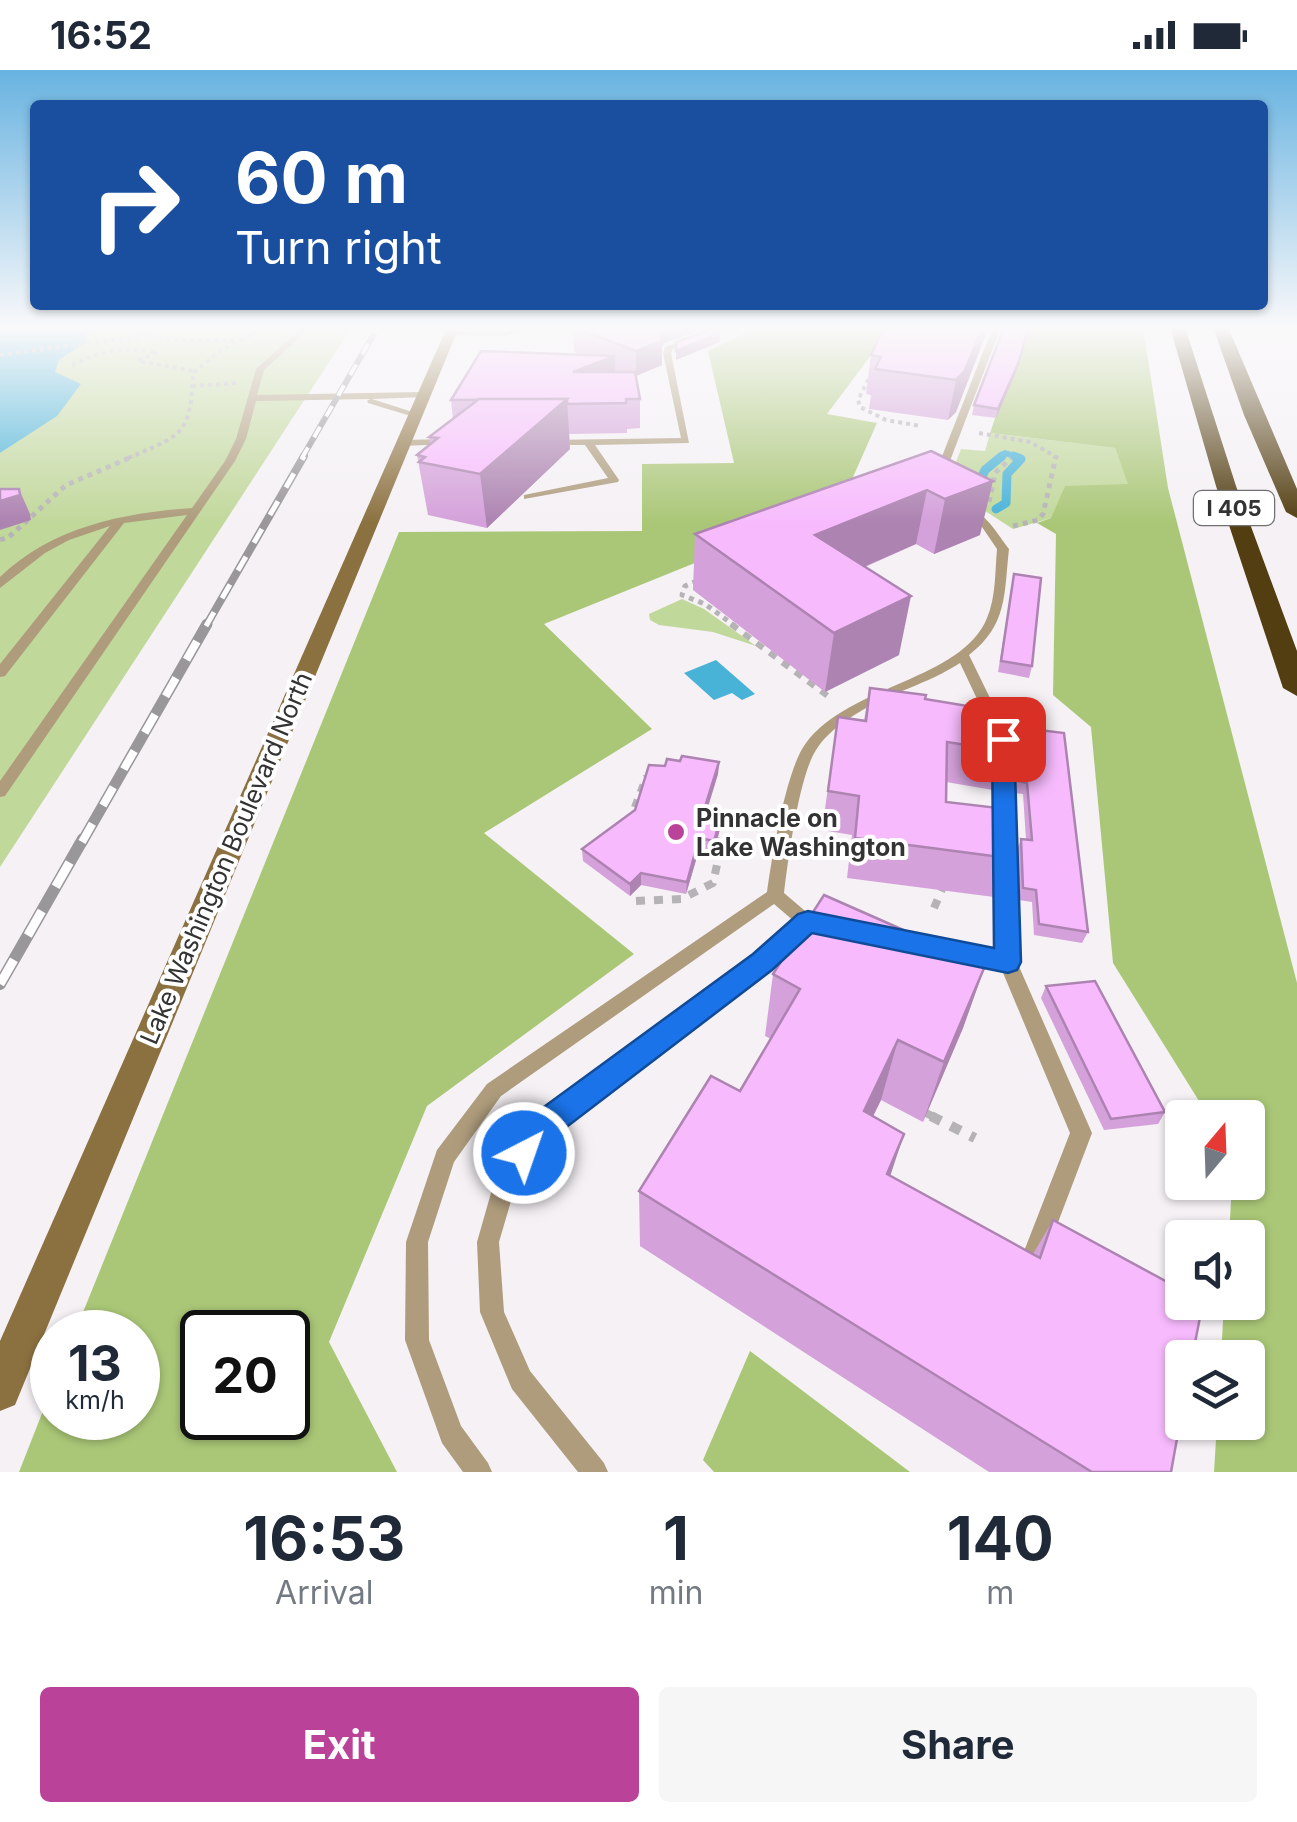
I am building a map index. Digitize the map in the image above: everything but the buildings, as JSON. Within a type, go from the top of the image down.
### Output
[{"type":"highway","name":"I 405","points":[[1197,392],[1297,688]]},
{"type":"highway","name":"I 405","points":[[1245,392],[1297,512]]},
{"type":"street","name":"Lake Washington Boulevard North","points":[[0,1390],[422,395]]},
{"type":"lane","points":[[0,792],[230,461],[255,392]]},
{"type":"lane","points":[[538,442],[686,441],[675,392]]},
{"type":"lane","points":[[942,492],[938,480],[972,392]]},
{"type":"lane","points":[[338,395],[414,414]]},
{"type":"lane","points":[[254,398],[422,395]]},
{"type":"lane","points":[[402,443],[456,442]]},
{"type":"lane","points":[[528,497],[614,480],[588,442]]},
{"type":"lane","points":[[479,1472],[451,1434],[417,1340],[416,1242],[445,1157],[494,1090],[775,895],[780,858],[809,748],[844,716],[964,656],[993,622],[1003,549],[989,529],[957,502]]},
{"type":"lane","points":[[0,584],[44,545],[154,513],[197,511]]},
{"type":"lane","points":[[0,672],[119,522]]},
{"type":"lane","points":[[964,656],[1003,739],[1008,962],[1082,1133],[1031,1264]]},
{"type":"lane","points":[[775,895],[808,922],[840,928]]},
{"type":"lane","points":[[595,1472],[520,1380],[492,1312],[488,1242],[506,1179],[541,1128],[763,962],[808,922]]},
{"type":"lane","points":[[907,942],[1008,962]]},
{"type":"path","points":[[0,540],[9,537],[66,485],[176,438],[192,412],[192,392]]},
{"type":"path","points":[[862,392],[860,407],[886,420],[920,426]]},
{"type":"path","points":[[958,429],[1030,442],[1058,457],[1038,520],[989,529]]},
{"type":"path","points":[[971,512],[989,501],[995,474],[1011,458]]},
{"type":"path","points":[[700,579],[685,586],[682,595],[695,604],[705,604],[829,698]]},
{"type":"path","points":[[634,807],[645,776],[664,770]]},
{"type":"path","points":[[636,901],[681,900],[712,882],[722,842],[717,841]]},
{"type":"path","points":[[934,908],[945,881]]},
{"type":"path","points":[[926,1114],[974,1138]]},
{"type":"green space","points":[[54,392],[309,392],[0,867],[0,453],[40,426]]},
{"type":"green space","points":[[718,392],[843,392],[827,414],[877,423],[841,504],[544,624],[652,729],[484,833],[634,954],[427,1106],[329,1342],[397,1472],[19,1472],[32,1440],[160,1440],[160,1310],[84,1310],[399,532],[642,531],[642,464],[734,463]]},
{"type":"green space","points":[[1004,392],[1153,392],[1168,488],[1297,983],[1297,1472],[1214,1472],[1216,1440],[1265,1440],[1265,1340],[1222,1340],[1223,1320],[1265,1320],[1265,1220],[1230,1220],[1231,1200],[1265,1200],[1265,1100],[1198,1100],[1113,963],[1091,727],[1053,695],[1056,534],[1037,523],[1051,518],[1065,486],[1128,484],[1115,448],[990,433]]},
{"type":"green space","points":[[990,433],[1115,448],[1129,485],[1051,518],[1013,529],[965,498],[949,480],[961,449],[985,451]]},
{"type":"green space","points":[[682,599],[704,609],[756,646],[713,632],[659,625],[650,620],[649,614]]},
{"type":"green space","points":[[750,1351],[910,1472],[714,1472],[703,1460]]},
{"type":"water","points":[[0,392],[75,392],[57,416],[0,453]]},
{"type":"water","points":[[716,660],[755,694],[742,700],[732,693],[714,700],[684,673]]},
{"type":"waterway","points":[[999,458],[1005,453],[1020,458]]},
{"type":"waterway","points":[[977,487],[985,470],[1002,456]]},
{"type":"waterway","points":[[996,509],[1006,503],[1007,474],[1021,459],[1013,456]]},
{"type":"railway","points":[[302,458],[340,392]]},
{"type":"railway","points":[[206,626],[304,456]]},
{"type":"railway","points":[[82,842],[207,624]]},
{"type":"railway","points":[[0,984],[83,839]]},
{"type":"place","name":"Pinnacle on Lake Washington","points":[[676,832]]},
{"type":"route","points":[[524,1153],[541,1128],[763,962],[808,922],[1008,962],[1003,739]]}]
